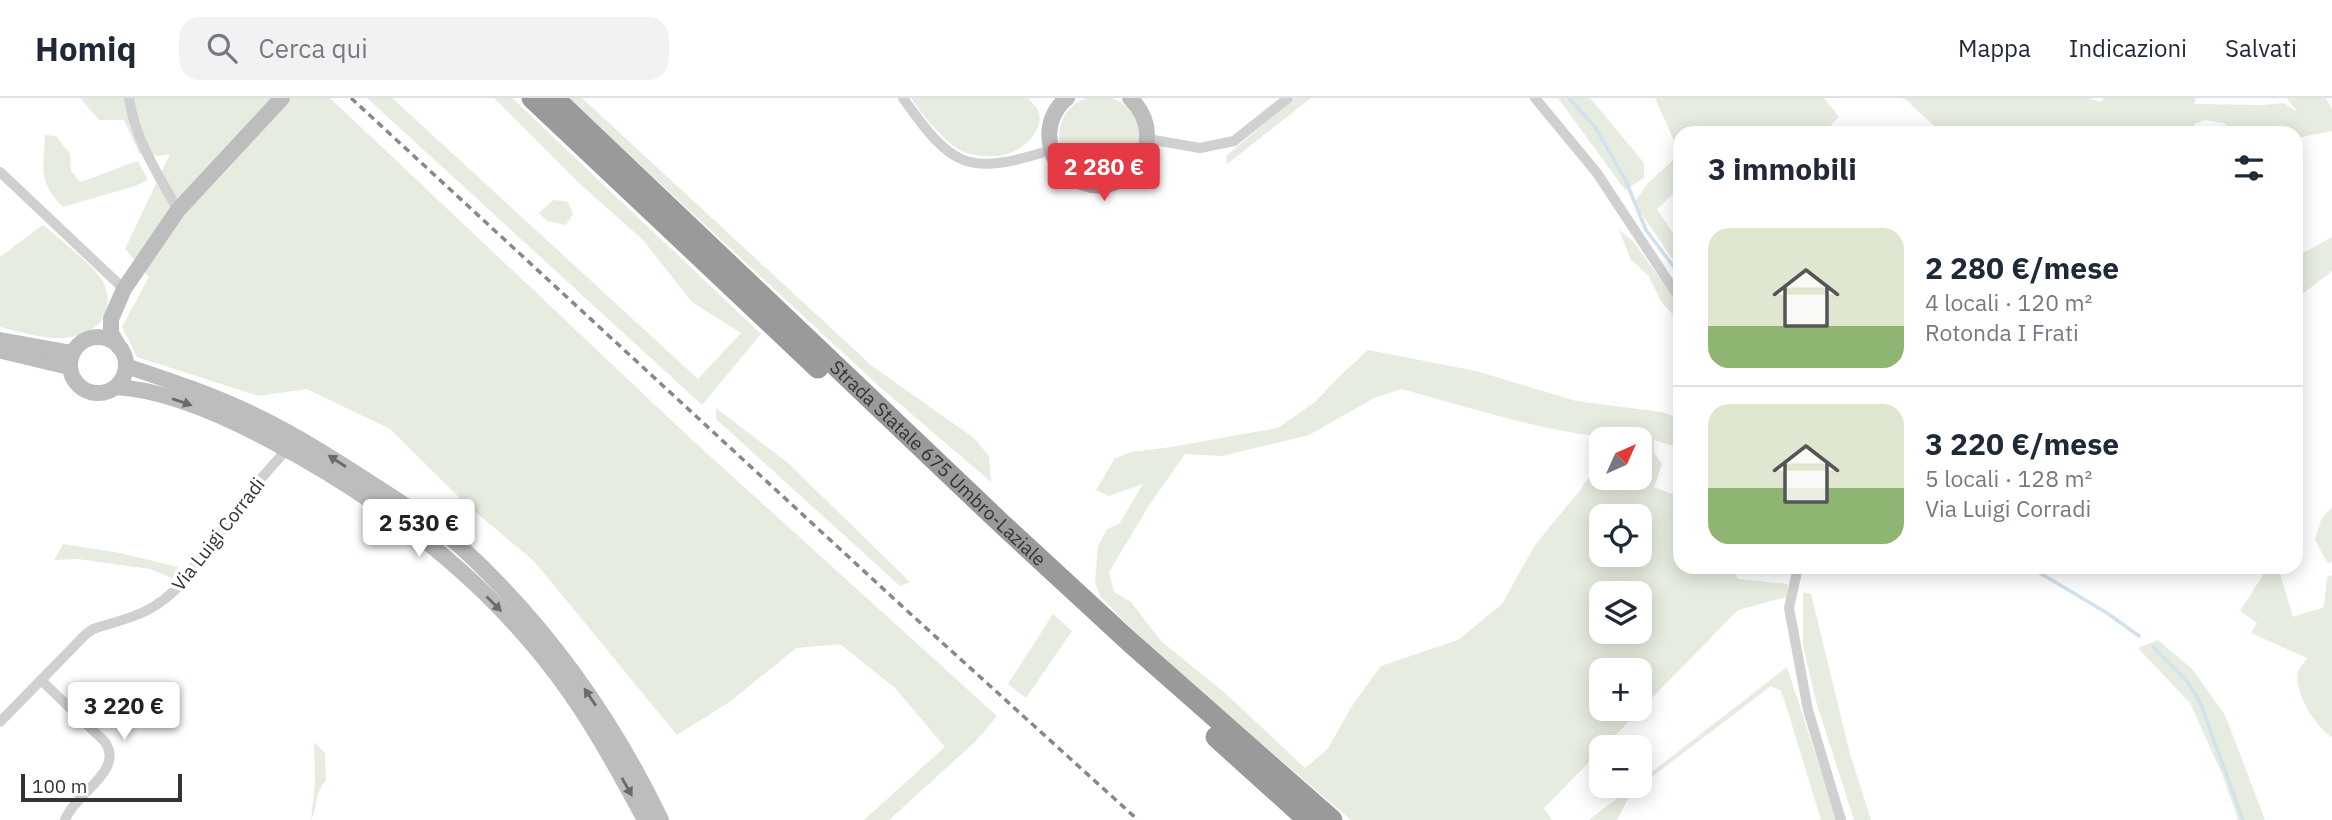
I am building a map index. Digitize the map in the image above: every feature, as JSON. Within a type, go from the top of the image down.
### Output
[{"type":"highway","name":"Strada Statale 675 Umbro-Laziale","points":[[532,98],[1057,594],[1308,820]]},
{"type":"highway","name":"Strada Statale 675 Umbro-Laziale","points":[[554,98],[1003,525],[1121,634],[1332,820]]},
{"type":"main road","points":[[116,387],[125,374],[126,366],[110,332],[111,319],[124,289],[178,211],[282,98]]},
{"type":"main road","points":[[1061,100],[1050,125],[1051,150],[1056,160],[1071,177],[1093,185],[1104,185],[1125,177],[1134,170],[1146,150],[1146,121],[1130,98]]},
{"type":"main road","points":[[91,338],[111,319]]},
{"type":"main road","points":[[119,347],[106,338],[83,341],[71,360],[71,376],[83,390],[100,394],[116,387],[138,388],[240,424],[325,470],[395,516],[449,559],[509,619],[555,672],[588,719],[645,820]]},
{"type":"main road","points":[[0,340],[71,360]]},
{"type":"main road","points":[[0,350],[71,360]]},
{"type":"main road","points":[[126,366],[190,387],[292,434],[406,506],[460,546],[520,608],[568,664],[626,752],[661,820]]},
{"type":"street","points":[[129,98],[132,120],[148,159],[178,211]]},
{"type":"street","points":[[903,98],[938,143],[961,159],[995,165],[1051,150]]},
{"type":"street","points":[[1148,139],[1200,148],[1226,144],[1234,141],[1288,98]]},
{"type":"street","points":[[1535,98],[1597,173],[1673,288]]},
{"type":"street","points":[[0,172],[124,289]]},
{"type":"street","name":"Via Luigi Corradi","points":[[0,722],[93,629],[148,612],[165,601],[287,449]]},
{"type":"street","points":[[1796,574],[1789,608],[1808,710],[1841,820]]},
{"type":"street","points":[[42,681],[111,750],[109,767],[69,808],[65,820]]},
{"type":"shaded area","points":[[1099,96],[1114,99],[1127,108],[1136,121],[1139,136],[1136,151],[1127,164],[1114,173],[1099,176],[1084,173],[1071,164],[1062,151],[1059,136],[1062,121],[1071,108],[1084,99]]},
{"type":"shaded area","points":[[80,98],[330,98],[690,438],[997,716],[976,741],[889,820],[864,820],[945,747],[895,688],[840,644],[796,648],[731,701],[677,735],[534,561],[467,505],[390,429],[307,389],[258,396],[137,357],[122,327],[149,277],[125,249],[170,154],[160,156],[139,153],[124,120],[99,120]]},
{"type":"shaded area","points":[[367,98],[392,98],[698,379],[741,333],[692,302],[643,240],[579,183],[494,98],[512,98],[761,334],[702,405]]},
{"type":"shaded area","points":[[568,98],[582,98],[872,366],[974,438],[989,456],[991,482],[880,387]]},
{"type":"shaded area","points":[[911,98],[1028,98],[1038,110],[1039,125],[1032,138],[1007,154],[974,155],[957,148],[942,136]]},
{"type":"shaded area","points":[[1295,98],[1311,98],[1227,164],[1226,156]]},
{"type":"shaded area","points":[[1558,98],[1590,98],[1644,163],[1644,178],[1625,190]]},
{"type":"shaded area","points":[[1655,98],[1824,98],[1839,117],[1830,126],[1673,126],[1673,138]]},
{"type":"shaded area","points":[[1900,98],[2089,98],[2101,102],[2103,98],[2196,98],[2194,104],[2284,103],[2297,112],[2287,98],[2326,98],[2332,109],[2332,131],[2303,137],[2303,126],[2227,126],[2224,123],[2205,120],[2194,124],[2195,126],[1934,126],[1905,99]]},
{"type":"shaded area","points":[[45,135],[56,136],[70,154],[71,171],[80,182],[138,161],[148,180],[63,207],[49,189],[44,174]]},
{"type":"shaded area","points":[[1673,160],[1673,194],[1657,209],[1673,233],[1673,260],[1634,203],[1648,183]]},
{"type":"shaded area","points":[[553,200],[568,202],[573,214],[566,225],[547,221],[539,213]]},
{"type":"shaded area","points":[[43,225],[99,276],[108,297],[106,311],[99,323],[89,331],[68,338],[45,337],[0,327],[0,257]]},
{"type":"shaded area","points":[[1619,230],[1633,241],[1673,296],[1673,315],[1661,301],[1648,275],[1631,260]]},
{"type":"shaded area","points":[[2332,237],[2332,271],[2303,294],[2303,253]]},
{"type":"shaded area","points":[[1368,350],[1476,371],[1576,401],[1662,412],[1673,416],[1673,446],[1654,440],[1654,453],[1662,464],[1654,487],[1673,494],[1673,574],[1734,574],[1739,579],[1788,584],[1787,597],[1738,610],[1652,698],[1652,658],[1589,658],[1589,721],[1629,721],[1616,735],[1589,735],[1589,762],[1544,808],[1552,820],[1351,820],[1155,653],[1100,596],[1095,582],[1098,546],[1107,529],[1119,524],[1143,484],[1109,496],[1096,490],[1115,458],[1132,452],[1278,428],[1315,402]],"holes":[[[1401,389],[1489,414],[1589,435],[1589,427],[1652,427],[1652,490],[1589,490],[1589,477],[1535,545],[1502,604],[1458,640],[1381,666],[1352,706],[1327,750],[1305,768],[1225,693],[1161,641],[1131,602],[1114,592],[1109,572],[1148,507],[1185,454],[1222,456],[1309,435],[1374,398]]]},
{"type":"shaded area","points":[[716,408],[788,463],[910,582],[900,586],[716,419]]},
{"type":"shaded area","points":[[2332,507],[2332,561],[2328,564],[2315,540],[2321,520]]},
{"type":"shaded area","points":[[63,544],[120,553],[178,567],[177,580],[150,569],[78,559],[54,560]]},
{"type":"shaded area","points":[[2264,574],[2280,574],[2293,617],[2324,607],[2327,577],[2332,575],[2332,737],[2319,726],[2302,699],[2297,680],[2298,672],[2307,658],[2251,633],[2257,623],[2240,611]]},
{"type":"shaded area","points":[[1803,592],[1811,594],[1850,754],[1871,820],[1854,820],[1816,701],[1803,646]]},
{"type":"shaded area","points":[[1053,614],[1072,631],[1026,698],[1008,684]]},
{"type":"shaded area","points":[[2158,640],[2193,670],[2225,715],[2265,820],[2238,820],[2223,776],[2190,703],[2138,648]]},
{"type":"shaded area","points":[[1787,667],[1837,820],[1821,820],[1781,691],[1771,686],[1652,777],[1652,772]]},
{"type":"shaded area","points":[[314,742],[325,753],[326,780],[319,791],[311,820],[315,782]]},
{"type":"shaded area","points":[[1617,798],[1628,798],[1617,820],[1589,820]]},
{"type":"waterway","points":[[1569,98],[1595,127],[1625,179],[1646,230],[1673,266]]},
{"type":"waterway","points":[[2042,574],[2107,613],[2139,636]]},
{"type":"waterway","points":[[2153,647],[2187,681],[2200,702],[2243,820]]},
{"type":"railway","points":[[351,98],[1138,820]]}]
